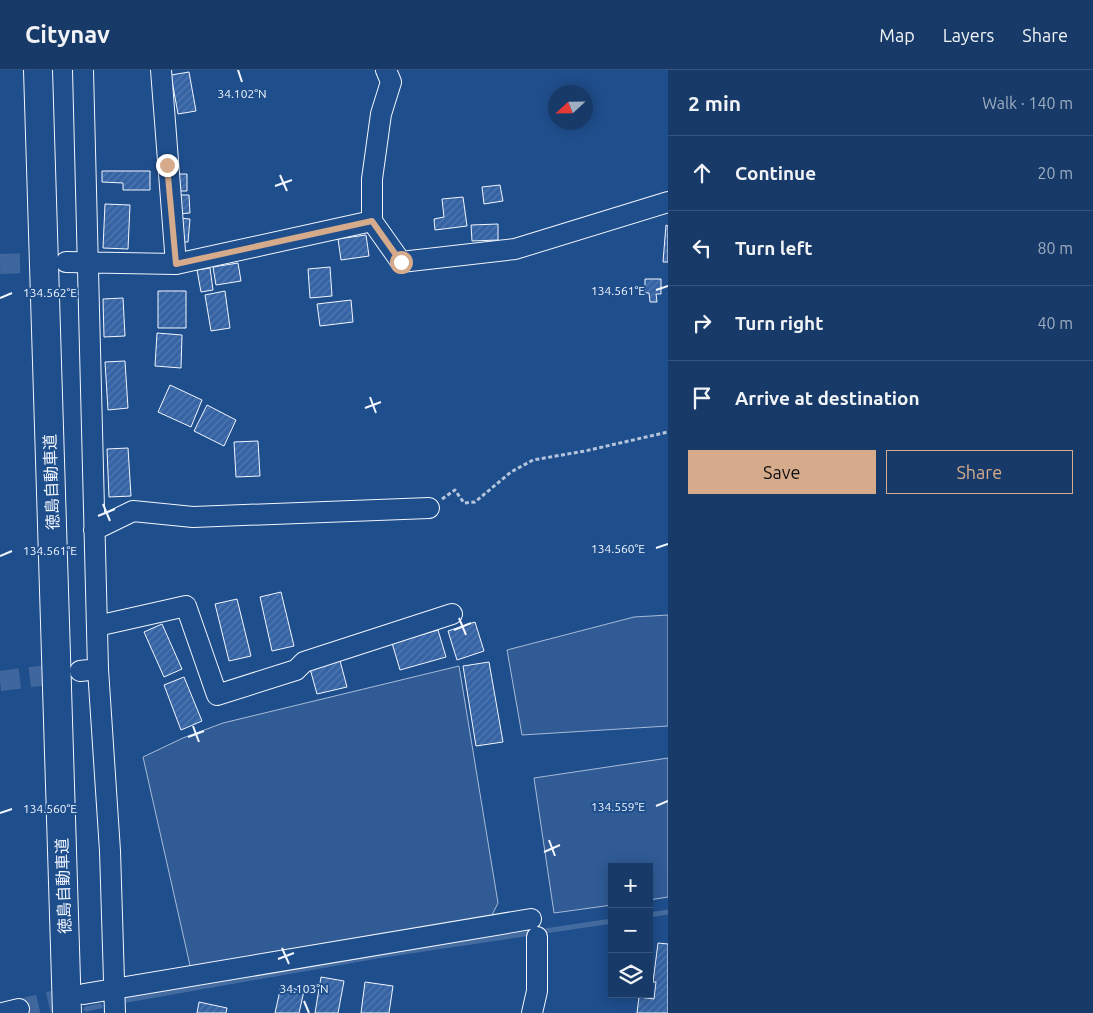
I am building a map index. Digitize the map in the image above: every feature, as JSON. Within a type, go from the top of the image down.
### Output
[{"type":"highway","name":"徳島自動車道","points":[[38,70],[76,1003]]},
{"type":"street","points":[[83,70],[97,626],[89,670],[110,851],[115,1013]]},
{"type":"street","points":[[161,70],[176,264]]},
{"type":"street","points":[[386,70],[391,82],[381,114],[372,179],[372,221],[401,262],[514,249],[668,202]]},
{"type":"street","points":[[66,262],[176,264],[372,221]]},
{"type":"street","points":[[94,530],[133,510],[193,517],[428,508]]},
{"type":"street","points":[[97,626],[186,606],[217,696],[296,670],[304,662],[452,614]]},
{"type":"street","points":[[76,1003],[114,989],[534,928],[537,991],[532,1013]]},
{"type":"path","points":[[428,508],[455,490],[464,503],[475,502],[511,472],[533,460],[585,451],[668,432]]},
{"type":"shaded area","points":[[668,615],[668,726],[522,735],[507,650],[634,617]]},
{"type":"shaded area","points":[[459,666],[498,903],[490,919],[191,970],[143,757],[183,738],[223,723]]},
{"type":"shaded area","points":[[668,758],[668,897],[653,899],[653,863],[608,863],[608,906],[554,913],[534,778]]},
{"type":"building","points":[[189,72],[196,111],[178,114],[171,75]]},
{"type":"building","points":[[102,171],[150,171],[150,190],[123,190],[123,183],[102,182]]},
{"type":"building","points":[[178,174],[187,174],[187,191],[178,191]]},
{"type":"building","points":[[500,185],[503,201],[484,204],[482,187]]},
{"type":"building","points":[[177,195],[189,195],[190,213],[177,214]]},
{"type":"building","points":[[463,197],[467,226],[435,230],[434,219],[444,217],[442,199]]},
{"type":"building","points":[[105,204],[130,205],[128,249],[103,248]]},
{"type":"building","points":[[178,218],[190,219],[188,242],[177,242]]},
{"type":"building","points":[[498,224],[498,240],[472,241],[471,225]]},
{"type":"building","points":[[666,225],[668,226],[668,262],[663,262]]},
{"type":"building","points":[[366,235],[369,256],[341,260],[338,239]]},
{"type":"building","points":[[238,263],[241,281],[216,285],[213,267]]},
{"type":"building","points":[[330,267],[332,296],[310,298],[308,269]]},
{"type":"building","points":[[210,268],[213,290],[201,292],[197,270]]},
{"type":"building","points":[[645,279],[661,279],[661,294],[656,294],[657,302],[650,302],[649,293],[645,293]]},
{"type":"building","points":[[158,291],[186,291],[186,328],[158,328]]},
{"type":"building","points":[[225,291],[230,328],[211,331],[205,295]]},
{"type":"building","points":[[123,298],[125,336],[104,337],[103,299]]},
{"type":"building","points":[[351,300],[353,322],[320,326],[317,304]]},
{"type":"building","points":[[157,333],[182,335],[181,368],[155,366]]},
{"type":"building","points":[[125,361],[128,408],[108,410],[105,362]]},
{"type":"building","points":[[170,385],[202,400],[191,427],[158,412]]},
{"type":"building","points":[[207,405],[236,420],[224,446],[194,431]]},
{"type":"building","points":[[258,441],[260,476],[236,477],[234,442]]},
{"type":"building","points":[[128,448],[131,496],[109,497],[107,449]]},
{"type":"building","points":[[281,592],[294,646],[272,651],[260,597]]},
{"type":"building","points":[[237,599],[251,656],[229,661],[215,604]]},
{"type":"building","points":[[475,622],[484,651],[457,660],[448,631]]},
{"type":"building","points":[[162,624],[182,669],[164,677],[144,632]]},
{"type":"building","points":[[438,630],[446,657],[400,670],[392,643]]},
{"type":"building","points":[[339,657],[347,687],[317,694],[309,665]]},
{"type":"building","points":[[489,662],[503,742],[476,746],[463,666]]},
{"type":"building","points":[[184,677],[202,721],[181,730],[164,685]]},
{"type":"building","points":[[658,943],[668,944],[668,1013],[637,1013],[639,998],[654,999],[656,982],[653,982]]},
{"type":"building","points":[[321,977],[344,981],[338,1013],[315,1013]]},
{"type":"building","points":[[365,982],[393,986],[389,1013],[361,1013]]},
{"type":"building","points":[[281,986],[304,991],[299,1013],[275,1013]]},
{"type":"building","points":[[199,1002],[227,1008],[226,1013],[197,1013]]},
{"type":"waterway","points":[[653,914],[668,912]]},
{"type":"waterway","points":[[127,1000],[377,956],[608,922]]},
{"type":"waterway","points":[[86,1009],[100,1006]]},
{"type":"tunnel","points":[[0,264],[58,262]]},
{"type":"tunnel","points":[[0,681],[71,672]]},
{"type":"tunnel","points":[[19,1009],[78,995]]},
{"type":"route","points":[[167,165],[176,264],[372,221],[401,262]]}]
